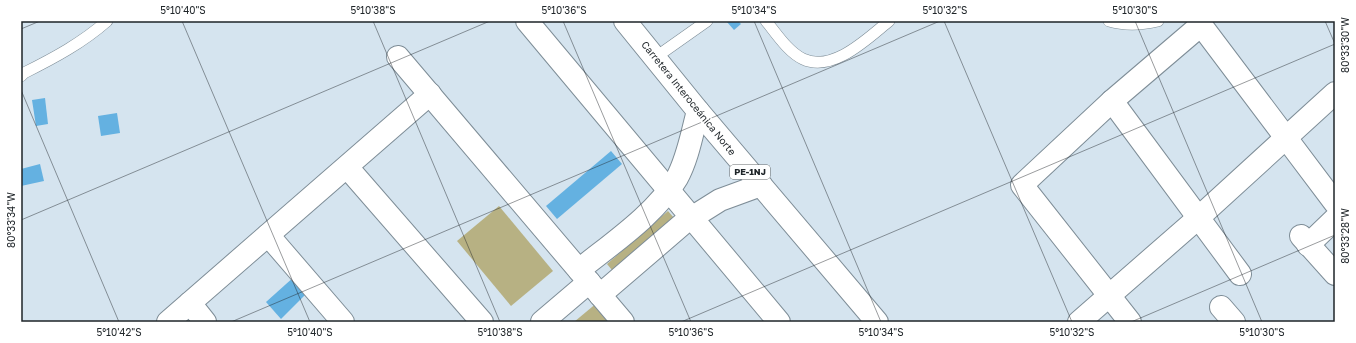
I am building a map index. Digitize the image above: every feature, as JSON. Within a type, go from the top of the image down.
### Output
[{"type":"main road","points":[[526,21],[779,322]]},
{"type":"main road","name":"Carretera Interoceánica Norte","points":[[625,21],[656,57],[698,111],[876,322]]},
{"type":"main road","points":[[1130,322],[1022,185],[1112,101],[1199,23],[1335,203]]},
{"type":"main road","points":[[398,57],[623,322]]},
{"type":"main road","points":[[1079,322],[1197,219],[1335,93]]},
{"type":"main road","points":[[168,322],[430,94]]},
{"type":"main road","points":[[1112,101],[1197,219],[1240,274]]},
{"type":"main road","points":[[589,282],[628,230],[664,197],[669,190],[683,163],[698,111]]},
{"type":"main road","points":[[347,167],[482,322]]},
{"type":"main road","points":[[542,322],[589,282],[692,217],[720,200],[761,185]]},
{"type":"main road","points":[[1335,219],[1305,240],[1335,274]]},
{"type":"main road","points":[[268,235],[343,322]]},
{"type":"main road","points":[[190,304],[205,322]]},
{"type":"lane","points":[[21,76],[24,73],[61,55],[89,37],[107,21]]},
{"type":"lane","points":[[656,57],[707,21]]},
{"type":"lane","points":[[766,21],[788,46],[802,59],[814,62],[828,61],[851,52],[889,21]]},
{"type":"lane","points":[[1108,21],[1122,25],[1142,25],[1158,21]]},
{"type":"shaded area","points":[[499,206],[553,271],[511,306],[457,241]]},
{"type":"shaded area","points":[[668,211],[674,218],[612,270],[607,264]]},
{"type":"shaded area","points":[[598,302],[615,322],[574,322]]},
{"type":"building","points":[[738,21],[741,24],[734,30],[727,22]]},
{"type":"building","points":[[45,98],[48,124],[36,126],[32,100]]},
{"type":"building","points":[[117,113],[120,133],[101,136],[98,116]]},
{"type":"building","points":[[611,151],[622,164],[557,219],[546,206]]},
{"type":"building","points":[[40,164],[44,181],[21,186],[21,169]]},
{"type":"building","points":[[295,276],[309,291],[281,319],[266,302]]}]
